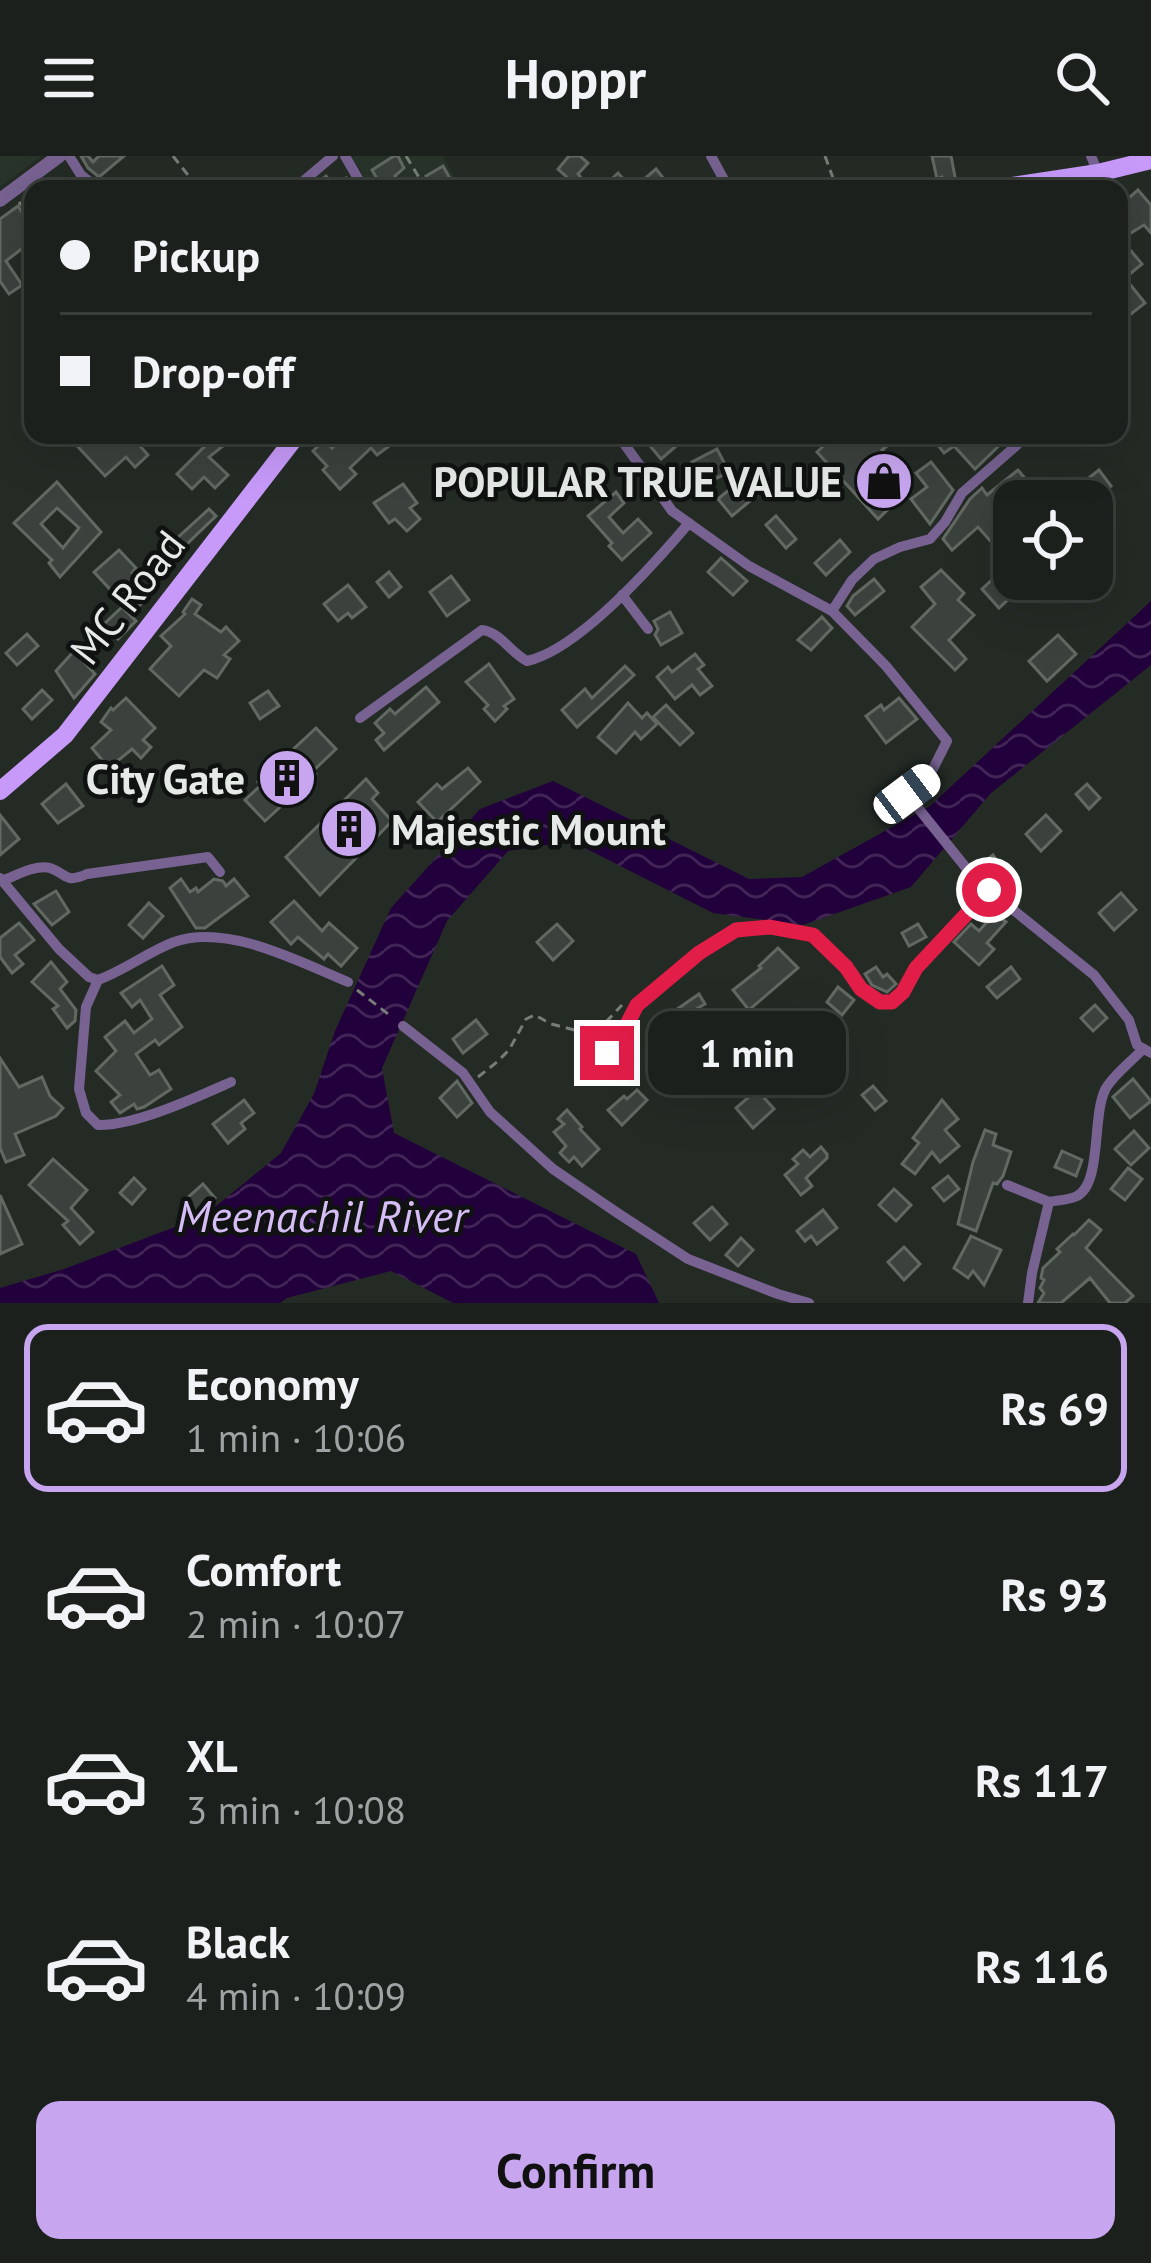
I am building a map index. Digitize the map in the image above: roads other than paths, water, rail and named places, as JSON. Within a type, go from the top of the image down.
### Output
[{"type":"main road","points":[[1032,180],[1095,165],[1151,160]]},
{"type":"main road","name":"MC Road","points":[[0,791],[65,735],[290,444]]},
{"type":"street","points":[[27,180],[59,156]]},
{"type":"street","points":[[69,156],[87,180]]},
{"type":"street","points":[[305,180],[333,156]]},
{"type":"street","points":[[624,444],[672,511],[749,566],[832,611],[886,666],[947,741],[929,776],[907,794],[989,890],[1094,975],[1130,1020],[1137,1046],[1147,1051],[1106,1085],[1097,1114],[1089,1185],[1076,1197],[1049,1202],[1007,1185]]},
{"type":"street","points":[[832,611],[852,580],[874,559],[930,539],[962,493],[1018,444]]},
{"type":"street","points":[[359,718],[482,630],[494,634],[526,662],[536,659],[577,634],[622,595],[689,523]]},
{"type":"street","points":[[622,595],[648,629]]},
{"type":"street","points":[[220,872],[208,856],[78,878],[38,868],[1,880],[59,949],[98,980],[179,940],[205,936],[284,955],[348,982]]},
{"type":"street","points":[[607,1053],[637,1005],[699,953],[736,930],[770,927],[813,935],[861,989],[880,1002],[892,1002],[916,968],[989,890]]},
{"type":"street","points":[[98,980],[86,1007],[79,1089],[86,1113],[98,1125],[190,1101],[231,1082]]},
{"type":"street","points":[[403,1026],[471,1081],[490,1112],[553,1169],[688,1258],[809,1303]]},
{"type":"street","points":[[1028,1303],[1049,1202]]},
{"type":"water","name":"Meenachil River","points":[[1151,601],[1151,665],[991,793],[911,887],[803,925],[713,913],[571,841],[508,851],[447,921],[382,1068],[394,1133],[636,1254],[659,1303],[453,1303],[391,1271],[280,1303],[0,1303],[0,1288],[204,1216],[281,1153],[314,1094],[335,1031],[391,908],[480,809],[553,781],[749,879],[802,877],[930,806]]},
{"type":"place","name":"POPULAR TRUE VALUE","points":[[884,481]]},
{"type":"place","name":"City Gate","points":[[287,778]]},
{"type":"place","name":"Majestic Mount","points":[[349,829]]}]
